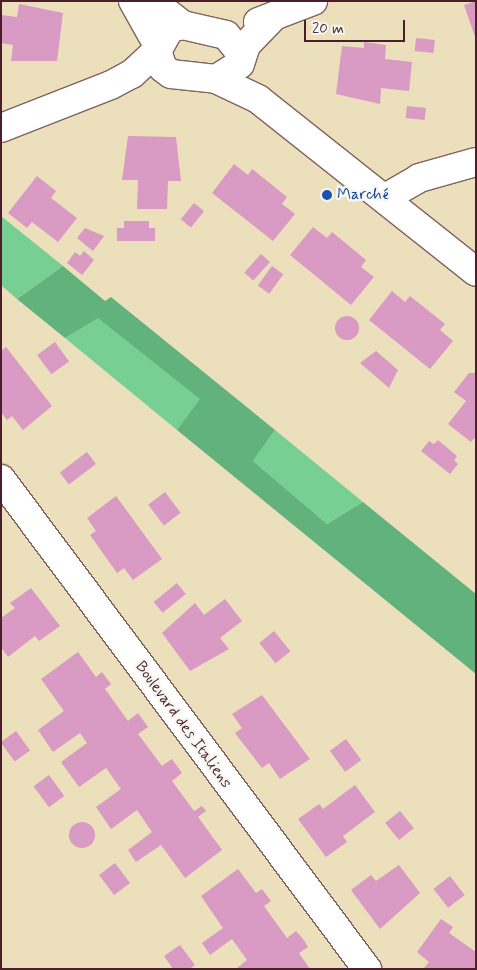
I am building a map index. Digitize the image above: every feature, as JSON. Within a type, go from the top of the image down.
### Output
[{"type":"street","points":[[133,1],[159,55],[171,74],[216,79],[258,99],[476,272]]},
{"type":"street","points":[[152,1],[183,25],[236,51],[258,99]]},
{"type":"street","points":[[216,79],[236,51],[274,16],[312,1]]},
{"type":"street","points":[[1,128],[132,74],[159,55],[170,28],[183,25]]},
{"type":"street","points":[[385,198],[419,178],[476,162]]},
{"type":"street","name":"Boulevard des Italiens","points":[[1,479],[367,969]]},
{"type":"green space","points":[[1,216],[63,266],[17,299],[1,285]]},
{"type":"green space","points":[[63,266],[105,301],[111,297],[275,430],[253,461],[327,524],[363,502],[476,594],[476,674],[177,430],[200,399],[98,318],[65,338],[17,299]]},
{"type":"green space","points":[[98,317],[201,399],[177,430],[65,338]]},
{"type":"green space","points":[[275,430],[363,502],[327,524],[253,461]]},
{"type":"building","points":[[476,1],[476,37],[475,37],[464,5]]},
{"type":"building","points":[[19,4],[63,13],[57,61],[11,61],[13,45],[1,43],[1,15],[17,17]]},
{"type":"building","points":[[416,38],[435,40],[434,53],[415,51]]},
{"type":"building","points":[[364,42],[386,45],[385,59],[412,62],[409,91],[381,88],[380,104],[336,94],[342,46],[364,48]]},
{"type":"building","points":[[407,106],[426,108],[425,120],[406,118]]},
{"type":"building","points":[[128,136],[176,137],[181,181],[168,181],[167,209],[137,209],[138,180],[122,180]]},
{"type":"building","points":[[234,164],[248,175],[252,169],[287,197],[282,204],[295,214],[273,241],[212,193]]},
{"type":"building","points":[[37,176],[56,191],[51,198],[77,218],[58,242],[32,222],[27,228],[8,213]]},
{"type":"building","points":[[194,203],[204,211],[191,228],[181,219]]},
{"type":"building","points":[[124,221],[149,221],[149,228],[155,228],[155,241],[117,241],[117,228],[124,228]]},
{"type":"building","points":[[313,227],[327,238],[332,232],[366,260],[361,267],[374,277],[351,305],[290,255]]},
{"type":"building","points":[[85,228],[104,236],[93,251],[77,238]]},
{"type":"building","points":[[84,251],[94,260],[82,275],[67,263],[75,252],[80,256]]},
{"type":"building","points":[[261,254],[270,262],[253,281],[244,273]]},
{"type":"building","points":[[272,266],[283,274],[269,294],[258,285]]},
{"type":"building","points":[[392,291],[405,302],[410,296],[445,324],[440,330],[453,341],[430,369],[369,320]]},
{"type":"building","points":[[347,316],[356,319],[359,328],[356,337],[347,340],[338,337],[335,328],[338,319]]},
{"type":"building","points":[[55,342],[69,361],[51,374],[37,355]]},
{"type":"building","points":[[6,347],[52,406],[23,430],[12,416],[7,420],[1,412],[1,351]]},
{"type":"building","points":[[376,351],[398,370],[389,388],[360,363]]},
{"type":"building","points":[[469,373],[476,373],[476,436],[471,442],[448,424],[466,401],[454,392]]},
{"type":"building","points":[[438,440],[457,456],[454,460],[458,464],[450,474],[421,451],[429,441],[434,444]]},
{"type":"building","points":[[87,452],[96,464],[69,484],[60,472]]},
{"type":"building","points":[[165,492],[181,513],[164,525],[148,505]]},
{"type":"building","points":[[116,496],[162,559],[133,580],[124,568],[117,573],[90,535],[96,531],[87,518]]},
{"type":"building","points":[[177,583],[186,594],[162,613],[154,602]]},
{"type":"building","points":[[31,588],[60,626],[39,641],[35,636],[8,657],[1,647],[1,618],[15,608],[10,603]]},
{"type":"building","points":[[225,599],[242,621],[220,638],[229,649],[190,671],[162,633],[195,603],[204,615]]},
{"type":"building","points":[[274,631],[290,651],[276,663],[259,643]]},
{"type":"building","points":[[78,652],[96,677],[102,672],[111,684],[105,689],[128,721],[138,713],[148,727],[138,734],[162,766],[172,759],[182,773],[172,781],[194,811],[202,806],[206,811],[198,817],[222,850],[185,878],[161,845],[136,862],[128,850],[152,832],[137,810],[111,829],[96,807],[121,789],[106,768],[79,787],[61,762],[87,743],[80,733],[53,752],[38,730],[64,711],[41,679]]},
{"type":"building","points":[[262,695],[310,759],[280,779],[269,763],[262,768],[235,733],[242,728],[232,714]]},
{"type":"building","points":[[16,731],[30,750],[15,762],[1,742]]},
{"type":"building","points":[[346,739],[361,760],[345,772],[330,751]]},
{"type":"building","points":[[49,775],[64,796],[49,807],[34,786]]},
{"type":"building","points":[[355,785],[375,812],[343,836],[347,842],[326,857],[298,819],[319,804],[323,809]]},
{"type":"building","points":[[400,811],[414,828],[399,840],[385,823]]},
{"type":"building","points":[[82,822],[91,826],[95,835],[91,844],[82,848],[73,844],[69,835],[73,826]]},
{"type":"building","points":[[115,863],[130,883],[114,895],[99,875]]},
{"type":"building","points":[[399,865],[420,893],[380,929],[351,890],[371,875],[376,881]]},
{"type":"building","points":[[238,869],[256,893],[262,889],[271,901],[264,906],[287,938],[296,931],[303,939],[308,947],[299,953],[310,969],[236,969],[247,960],[232,939],[210,955],[202,943],[223,928],[201,896]]},
{"type":"building","points":[[450,876],[465,895],[448,908],[433,889]]},
{"type":"building","points":[[441,919],[453,927],[449,933],[476,952],[476,969],[423,969],[429,962],[417,952]]},
{"type":"building","points":[[180,945],[195,965],[190,969],[173,969],[164,956]]},
{"type":"place","name":"Marché","points":[[327,195]]}]
